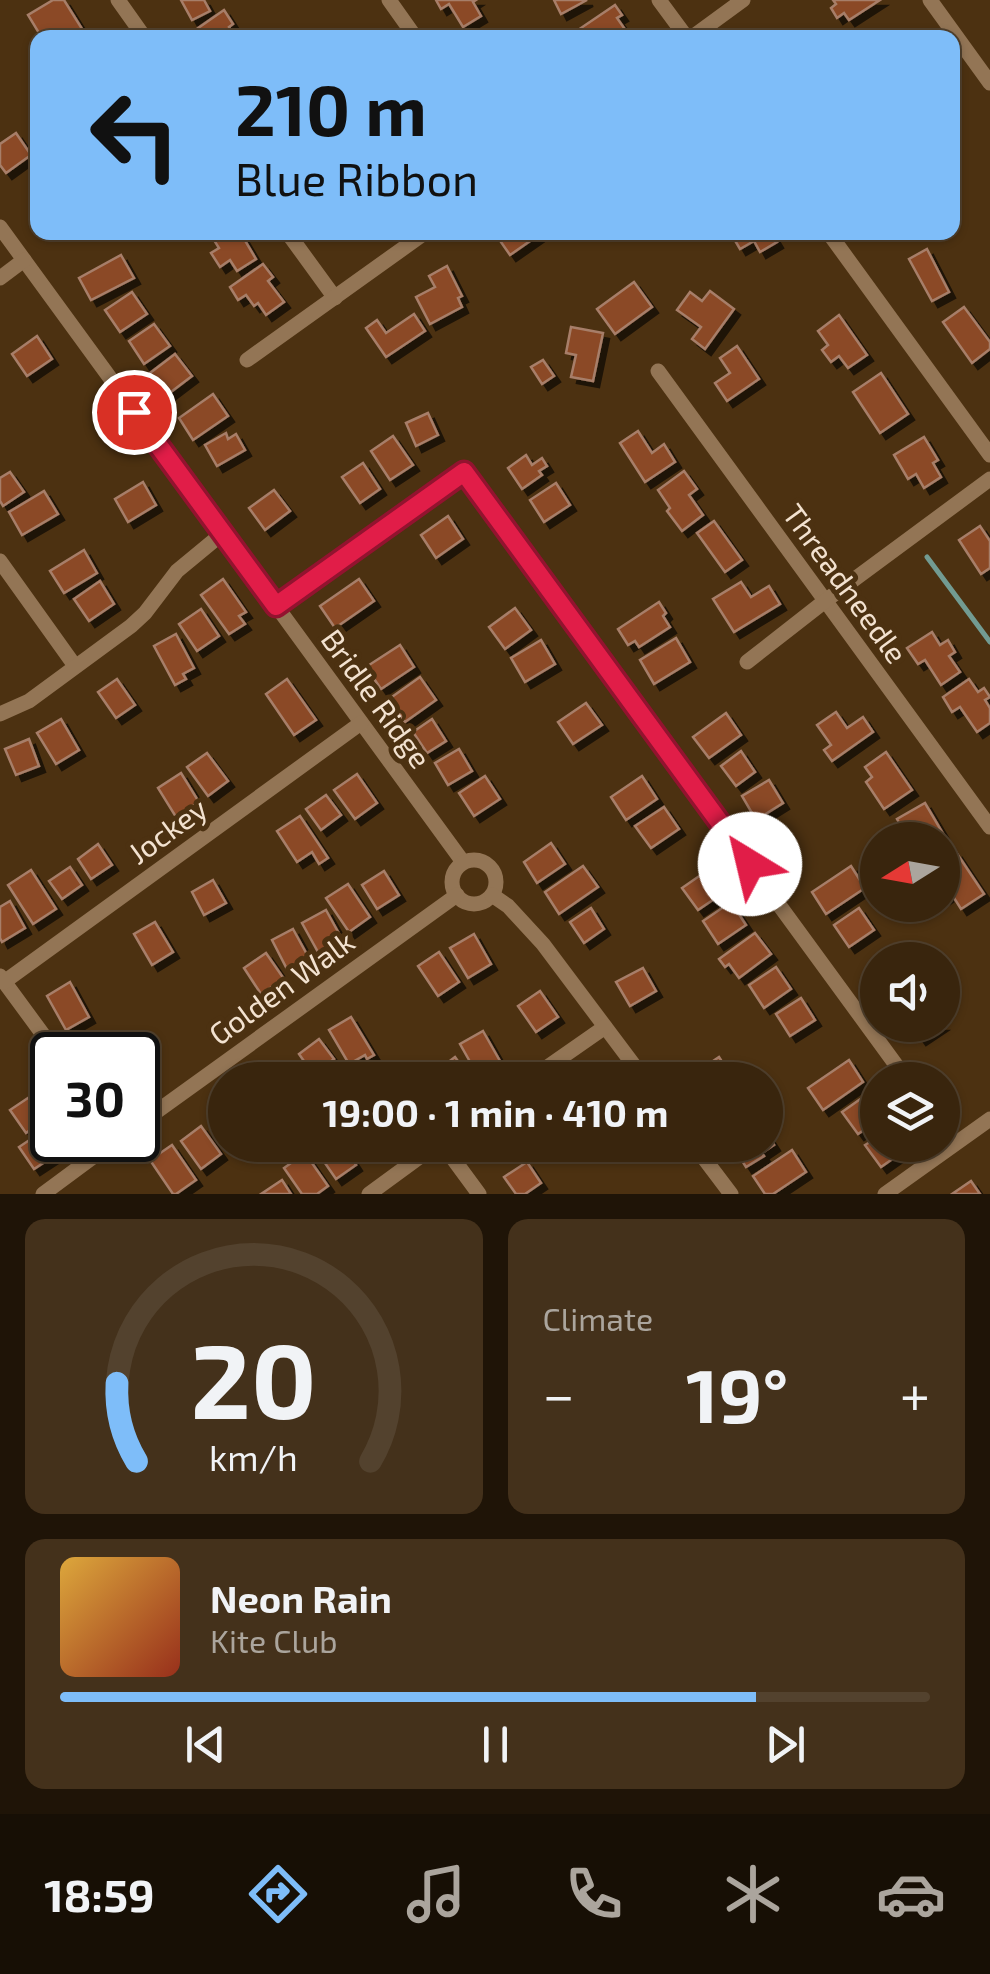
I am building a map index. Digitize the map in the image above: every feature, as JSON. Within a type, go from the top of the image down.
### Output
[{"type":"street","points":[[118,0],[139,30]]},
{"type":"street","points":[[389,0],[410,30]]},
{"type":"street","points":[[659,0],[683,30]]},
{"type":"street","points":[[700,30],[743,0]]},
{"type":"street","points":[[930,0],[952,30]]},
{"type":"street","points":[[960,42],[990,83]]},
{"type":"street","name":"Bridle Ridge","points":[[3,238],[24,260],[463,862],[478,860],[490,866],[496,880],[492,895],[533,933],[631,1062]]},
{"type":"street","points":[[293,240],[335,298]]},
{"type":"street","points":[[247,360],[415,240]]},
{"type":"street","points":[[834,240],[990,455]]},
{"type":"street","points":[[0,278],[24,260]]},
{"type":"street","name":"Threadneedle","points":[[658,372],[990,827]]},
{"type":"street","points":[[276,606],[464,472],[894,1062]]},
{"type":"street","points":[[747,662],[990,479]]},
{"type":"street","points":[[0,714],[29,701],[131,626],[177,571],[222,533]]},
{"type":"street","points":[[0,561],[76,666]]},
{"type":"street","name":"Jockey","points":[[2,979],[361,723]]},
{"type":"street","points":[[463,862],[452,878],[457,895],[478,903],[492,895]]},
{"type":"street","name":"Golden Walk","points":[[160,1108],[457,895]]},
{"type":"street","points":[[2,979],[41,1032]]},
{"type":"street","points":[[555,1062],[605,1027]]},
{"type":"street","points":[[960,1141],[990,1120]]},
{"type":"street","points":[[43,1194],[86,1162]]},
{"type":"street","points":[[369,1194],[415,1162]]},
{"type":"street","points":[[453,1162],[479,1194]]},
{"type":"street","points":[[707,1162],[731,1194]]},
{"type":"street","points":[[886,1194],[930,1162]]},
{"type":"building","points":[[53,0],[64,0],[83,30],[37,30],[28,15]]},
{"type":"building","points":[[181,0],[204,0],[210,11],[192,20]]},
{"type":"building","points":[[436,0],[476,0],[473,2],[481,16],[463,27],[449,4],[441,9]]},
{"type":"building","points":[[554,0],[587,0],[561,14]]},
{"type":"building","points":[[833,0],[880,0],[849,20],[844,13],[837,18],[831,8],[836,4]]},
{"type":"building","points":[[615,5],[622,15],[617,18],[625,30],[578,30]]},
{"type":"building","points":[[224,10],[233,24],[231,30],[195,30]]},
{"type":"building","points":[[16,133],[30,156],[6,173],[0,165],[0,144]]},
{"type":"building","points":[[214,240],[245,240],[256,259],[237,271],[230,260],[220,267],[211,253],[219,248]]},
{"type":"building","points":[[500,240],[531,240],[510,255]]},
{"type":"building","points":[[735,240],[777,242],[760,252],[754,241],[740,249]]},
{"type":"building","points":[[927,249],[949,292],[932,301],[909,259]]},
{"type":"building","points":[[121,255],[134,278],[91,300],[79,278]]},
{"type":"building","points":[[263,264],[273,277],[268,281],[284,302],[266,315],[246,295],[238,300],[230,287]]},
{"type":"building","points":[[447,266],[462,296],[458,298],[462,307],[430,324],[416,297],[435,287],[429,276]]},
{"type":"building","points":[[634,282],[652,307],[615,334],[597,309]]},
{"type":"building","points":[[710,291],[734,309],[705,349],[692,339],[701,327],[677,310],[690,292],[702,301]]},
{"type":"building","points":[[132,292],[147,314],[120,332],[105,310]]},
{"type":"building","points":[[964,307],[990,342],[990,349],[972,363],[943,322]]},
{"type":"building","points":[[414,314],[425,331],[386,357],[366,328],[377,320],[386,333]]},
{"type":"building","points":[[839,315],[867,355],[848,368],[839,356],[831,362],[822,350],[828,345],[818,331]]},
{"type":"building","points":[[154,324],[170,346],[144,364],[129,341]]},
{"type":"building","points":[[571,327],[603,333],[593,381],[571,377],[576,355],[566,353]]},
{"type":"building","points":[[37,336],[52,359],[27,376],[12,354]]},
{"type":"building","points":[[737,346],[759,379],[727,401],[715,383],[730,373],[720,358]]},
{"type":"building","points":[[175,354],[192,376],[167,395],[150,373]]},
{"type":"building","points":[[543,360],[554,376],[542,384],[531,367]]},
{"type":"building","points":[[881,373],[908,414],[880,433],[853,392]]},
{"type":"building","points":[[213,394],[228,416],[193,440],[179,418]]},
{"type":"building","points":[[428,413],[438,435],[416,446],[406,423]]},
{"type":"building","points":[[638,431],[652,453],[664,444],[675,462],[645,482],[620,443]]},
{"type":"building","points":[[226,433],[228,439],[236,434],[245,450],[217,466],[205,445]]},
{"type":"building","points":[[393,436],[413,465],[390,480],[371,451]]},
{"type":"building","points":[[924,437],[938,460],[933,463],[941,477],[924,488],[916,474],[908,479],[894,455]]},
{"type":"building","points":[[526,455],[532,465],[542,458],[547,466],[539,471],[542,475],[522,489],[508,468]]},
{"type":"building","points":[[363,463],[380,489],[360,503],[342,477]]},
{"type":"building","points":[[684,471],[697,489],[689,495],[703,515],[682,531],[658,490]]},
{"type":"building","points":[[10,472],[24,492],[3,506],[0,478]]},
{"type":"building","points":[[143,482],[156,505],[128,522],[115,499]]},
{"type":"building","points":[[556,483],[570,505],[544,522],[530,500]]},
{"type":"building","points":[[274,490],[290,511],[265,530],[249,508]]},
{"type":"building","points":[[44,491],[58,514],[22,535],[9,512]]},
{"type":"building","points":[[448,516],[463,539],[436,558],[421,535]]},
{"type":"building","points":[[714,521],[742,560],[725,572],[697,533]]},
{"type":"building","points":[[980,526],[990,541],[990,568],[981,574],[959,540]]},
{"type":"building","points":[[84,550],[97,573],[64,593],[50,571]]},
{"type":"building","points":[[223,579],[246,612],[239,616],[245,624],[229,634],[201,595]]},
{"type":"building","points":[[359,579],[374,601],[335,628],[320,606]]},
{"type":"building","points":[[100,581],[114,604],[89,621],[74,599]]},
{"type":"building","points":[[741,582],[751,597],[769,586],[780,604],[734,632],[713,599]]},
{"type":"building","points":[[659,602],[670,627],[639,647],[635,641],[628,645],[618,629]]},
{"type":"building","points":[[515,608],[531,630],[505,649],[489,627]]},
{"type":"building","points":[[201,609],[219,636],[197,651],[179,624]]},
{"type":"building","points":[[932,632],[940,645],[948,640],[955,652],[949,656],[960,672],[941,685],[925,660],[918,664],[907,648]]},
{"type":"building","points":[[176,634],[194,668],[175,685],[154,646]]},
{"type":"building","points":[[676,638],[690,662],[654,684],[640,660]]},
{"type":"building","points":[[541,640],[555,664],[525,682],[511,658]]},
{"type":"building","points":[[400,645],[414,667],[381,689],[366,667]]},
{"type":"building","points":[[420,677],[436,700],[405,722],[389,699]]},
{"type":"building","points":[[117,679],[135,705],[116,718],[98,692]]},
{"type":"building","points":[[287,679],[316,720],[294,735],[266,694]]},
{"type":"building","points":[[969,679],[978,692],[984,688],[990,697],[985,700],[990,708],[990,723],[977,732],[960,707],[952,712],[943,697]]},
{"type":"building","points":[[586,703],[602,725],[573,744],[558,722]]},
{"type":"building","points":[[836,712],[847,728],[863,717],[873,732],[832,761],[824,750],[831,745],[817,725]]},
{"type":"building","points":[[726,713],[741,735],[709,758],[693,737]]},
{"type":"building","points":[[61,719],[79,750],[56,764],[37,733]]},
{"type":"building","points":[[432,719],[446,741],[427,753],[413,732]]},
{"type":"building","points":[[29,739],[39,766],[16,775],[5,749]]},
{"type":"building","points":[[459,749],[472,771],[448,785],[435,763]]},
{"type":"building","points":[[741,751],[755,772],[736,786],[721,766]]},
{"type":"building","points":[[886,752],[912,790],[884,809],[866,782],[872,777],[865,767]]},
{"type":"building","points":[[207,753],[228,781],[208,796],[187,767]]},
{"type":"building","points":[[181,773],[199,802],[176,817],[158,788]]},
{"type":"building","points":[[357,774],[377,803],[355,819],[334,790]]},
{"type":"building","points":[[485,776],[500,799],[474,816],[459,793]]},
{"type":"building","points":[[642,776],[657,799],[626,820],[611,797]]},
{"type":"building","points":[[769,780],[783,803],[756,820],[742,796]]},
{"type":"building","points":[[326,795],[341,815],[321,830],[306,809]]},
{"type":"building","points":[[925,803],[936,822],[899,822],[897,819]]},
{"type":"building","points":[[664,807],[679,829],[651,848],[635,826]]},
{"type":"building","points":[[300,816],[328,858],[319,864],[312,852],[297,862],[277,831]]},
{"type":"building","points":[[551,843],[565,864],[537,883],[524,862]]},
{"type":"building","points":[[98,844],[112,865],[91,879],[78,859]]},
{"type":"building","points":[[960,858],[984,894],[960,907]]},
{"type":"building","points":[[583,866],[598,887],[559,914],[545,892]]},
{"type":"building","points":[[851,866],[860,880],[860,891],[826,914],[812,892]]},
{"type":"building","points":[[70,867],[82,885],[62,899],[49,881]]},
{"type":"building","points":[[31,870],[56,909],[33,924],[8,885]]},
{"type":"building","points":[[708,870],[723,893],[698,910],[682,888]]},
{"type":"building","points":[[384,871],[399,895],[377,909],[362,885]]},
{"type":"building","points":[[213,880],[226,903],[204,915],[192,892]]},
{"type":"building","points":[[348,884],[370,917],[349,932],[326,898]]},
{"type":"building","points":[[10,901],[25,928],[2,942],[0,907]]},
{"type":"building","points":[[731,902],[746,925],[718,944],[703,921]]},
{"type":"building","points":[[591,908],[604,929],[584,943],[570,922]]},
{"type":"building","points":[[859,908],[860,922],[869,922],[874,930],[849,947],[834,925]]},
{"type":"building","points":[[326,910],[342,939],[318,952],[302,923]]},
{"type":"building","points":[[155,922],[173,952],[152,965],[134,934]]},
{"type":"building","points":[[293,929],[310,960],[288,971],[272,940]]},
{"type":"building","points":[[755,933],[771,954],[739,978],[729,964],[725,967],[719,959]]},
{"type":"building","points":[[474,934],[491,964],[468,978],[450,948]]},
{"type":"building","points":[[439,952],[459,982],[438,996],[418,966]]},
{"type":"building","points":[[266,953],[284,979],[261,994],[244,968]]},
{"type":"building","points":[[776,967],[791,989],[764,1008],[749,985]]},
{"type":"building","points":[[643,968],[656,991],[630,1006],[616,982]]},
{"type":"building","points":[[70,982],[89,1017],[66,1030],[47,996]]},
{"type":"building","points":[[540,991],[558,1017],[536,1032],[518,1006]]},
{"type":"building","points":[[801,998],[815,1020],[790,1036],[776,1014]]},
{"type":"building","points":[[351,1017],[374,1055],[348,1062],[329,1030]]},
{"type":"building","points":[[483,1031],[500,1061],[470,1062],[460,1044]]},
{"type":"building","points":[[319,1039],[334,1059],[305,1062],[299,1054]]},
{"type":"building","points":[[849,1060],[860,1077],[860,1084],[823,1110],[808,1088]]},
{"type":"building","points":[[30,1097],[30,1130],[26,1133],[10,1110]]},
{"type":"building","points":[[860,1099],[860,1133],[858,1134],[842,1112]]},
{"type":"building","points":[[201,1126],[208,1136],[210,1162],[201,1169],[181,1141]]},
{"type":"building","points":[[30,1140],[30,1162],[45,1162],[34,1169],[19,1147]]},
{"type":"building","points":[[172,1145],[196,1180],[173,1194],[151,1162],[160,1162],[160,1153]]},
{"type":"building","points":[[792,1150],[806,1172],[773,1194],[765,1194],[753,1176],[774,1162],[783,1162],[783,1156]]},
{"type":"building","points":[[292,1162],[311,1162],[328,1186],[317,1194],[302,1194],[284,1168]]},
{"type":"building","points":[[324,1162],[354,1162],[356,1165],[336,1179]]},
{"type":"building","points":[[527,1162],[541,1183],[525,1194],[516,1194],[504,1177]]},
{"type":"building","points":[[282,1180],[291,1194],[261,1194]]},
{"type":"building","points":[[971,1181],[980,1194],[952,1194]]},
{"type":"waterway","points":[[927,557],[990,642]]},
{"type":"route","points":[[134,412],[276,606],[464,472],[750,864]]}]
